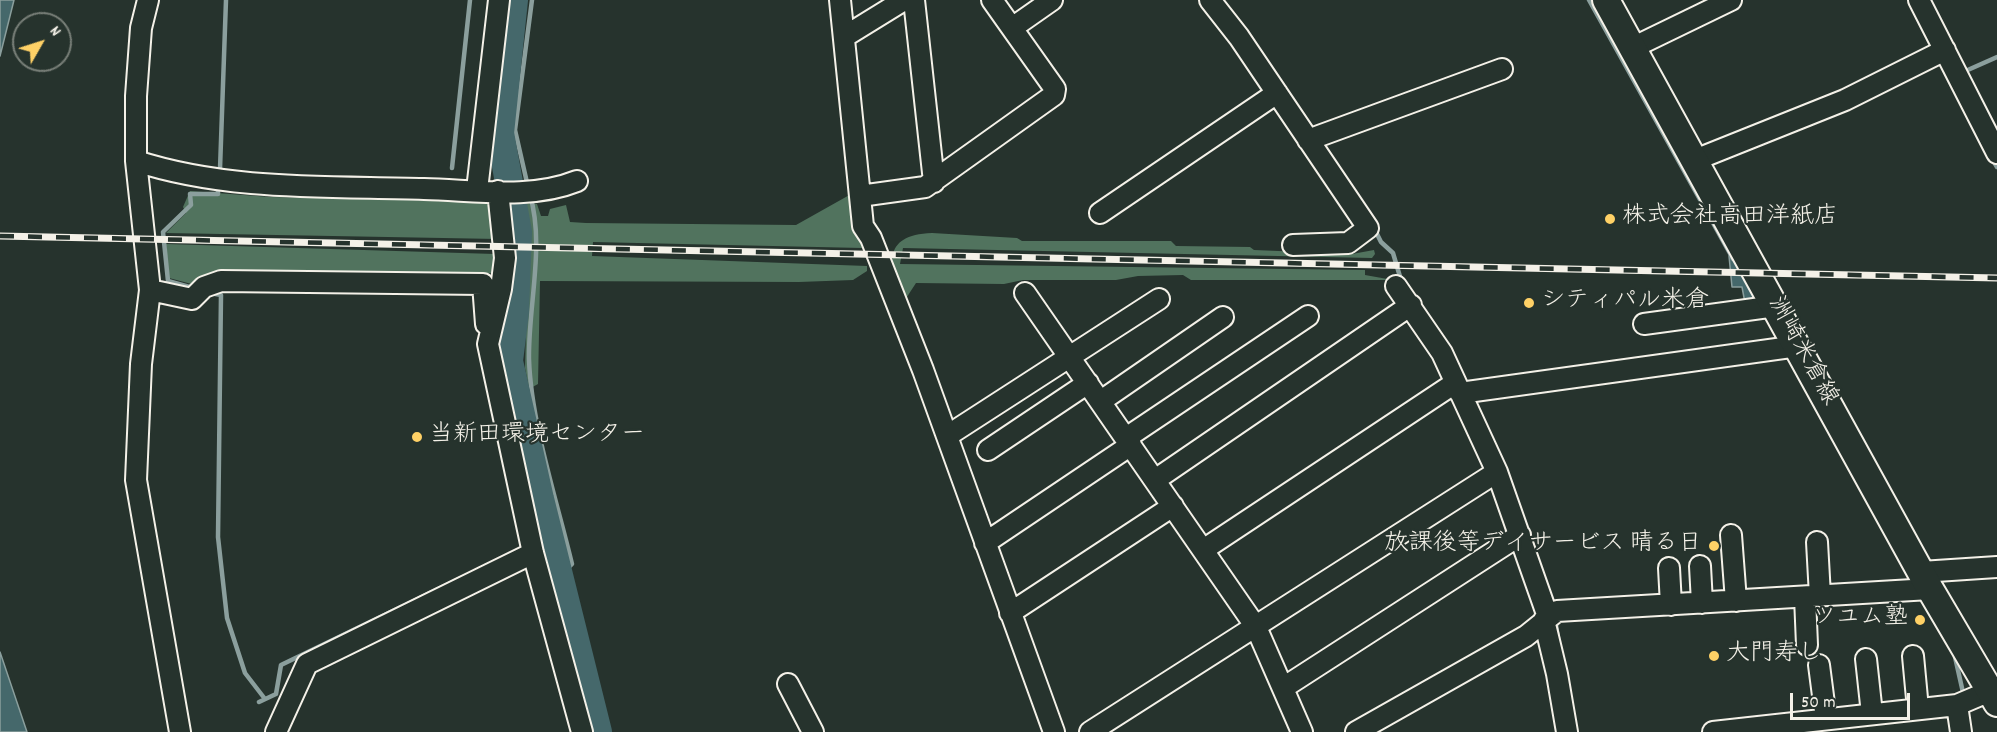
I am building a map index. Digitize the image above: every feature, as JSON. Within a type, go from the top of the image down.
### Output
[{"type":"main road","name":"洲崎米倉線","points":[[1605,0],[1695,160],[1788,347],[1926,581],[1974,700]]},
{"type":"street","points":[[148,0],[141,28],[136,96],[136,161],[150,290],[141,364],[136,480],[180,732]]},
{"type":"street","points":[[477,190],[499,0]]},
{"type":"street","points":[[840,0],[863,226],[872,238],[1054,732]]},
{"type":"street","points":[[844,37],[904,0]]},
{"type":"street","points":[[914,0],[934,182]]},
{"type":"street","points":[[860,196],[919,190],[934,182],[1056,92],[992,0]]},
{"type":"street","points":[[1012,28],[1052,0]]},
{"type":"street","points":[[1210,0],[1276,93],[1313,139],[1368,228],[1348,243],[1293,245]]},
{"type":"street","points":[[1632,48],[1731,0]]},
{"type":"street","points":[[1919,0],[1940,53],[1997,153]]},
{"type":"street","points":[[1695,160],[1845,100],[1940,53]]},
{"type":"street","points":[[1313,139],[1502,69]]},
{"type":"street","points":[[1100,213],[1276,93]]},
{"type":"street","points":[[136,161],[174,173],[278,185],[535,191],[554,190],[577,181]]},
{"type":"street","points":[[488,344],[501,289],[505,258],[500,191]]},
{"type":"street","points":[[150,290],[192,299],[201,290],[221,282],[483,284],[488,344],[532,546],[582,732]]},
{"type":"street","points":[[1395,286],[1411,305],[1442,353],[1497,472],[1520,535],[1546,619],[1567,732]]},
{"type":"street","points":[[1025,293],[1256,627],[1302,732]]},
{"type":"street","points":[[946,436],[1159,299]]},
{"type":"street","points":[[1155,480],[1411,305]]},
{"type":"street","points":[[1644,324],[1767,307]]},
{"type":"street","points":[[985,543],[1308,316]]},
{"type":"street","points":[[1101,401],[1223,317]]},
{"type":"street","points":[[1203,550],[1457,388],[1788,347]]},
{"type":"street","points":[[988,450],[1088,383]]},
{"type":"street","points":[[1090,732],[1497,472]]},
{"type":"street","points":[[1010,613],[1173,506]]},
{"type":"street","points":[[1283,688],[1520,535]]},
{"type":"street","points":[[1731,535],[1736,601]]},
{"type":"street","points":[[1807,645],[1817,542]]},
{"type":"street","points":[[276,732],[307,664],[532,546]]},
{"type":"street","points":[[1700,566],[1702,603]]},
{"type":"street","points":[[1356,732],[1526,636],[1557,611],[1812,596],[1926,581],[1997,567]]},
{"type":"street","points":[[1669,568],[1671,604]]},
{"type":"street","points":[[1913,656],[1918,709]]},
{"type":"street","points":[[1866,659],[1872,714]]},
{"type":"street","points":[[1819,665],[1826,719]]},
{"type":"street","points":[[788,684],[813,732]]},
{"type":"street","points":[[1713,732],[1918,709],[1974,700]]},
{"type":"street","points":[[1961,732],[1974,700]]},
{"type":"green space","points":[[190,191],[270,197],[491,201],[498,239],[166,233],[186,213],[183,207]]},
{"type":"green space","points":[[853,193],[862,248],[593,242],[592,256],[867,266],[867,271],[853,280],[799,282],[540,281],[538,384],[529,389],[525,368],[529,222],[525,203],[537,204],[541,216],[548,216],[550,209],[566,205],[570,222],[796,225]]},
{"type":"green space","points":[[932,233],[1017,238],[1022,241],[1171,241],[1176,246],[1250,247],[1254,250],[1352,254],[1374,250],[1375,254],[1372,258],[903,248],[900,264],[1365,270],[1365,275],[1393,280],[1191,280],[1183,275],[1138,276],[1116,280],[1023,280],[1004,284],[916,283],[903,303],[892,266],[896,247],[915,235]]},
{"type":"green space","points":[[166,244],[495,254],[496,273],[214,274],[199,286],[169,278]]},
{"type":"water","points":[[0,0],[14,0],[0,56]]},
{"type":"water","points":[[1734,253],[1761,299],[1745,303],[1742,287],[1732,287],[1729,256]]},
{"type":"water","points":[[0,652],[27,732],[0,732]]},
{"type":"waterway","points":[[220,169],[226,0]]},
{"type":"waterway","points":[[452,168],[470,0]]},
{"type":"waterway","points":[[514,0],[500,133],[518,232],[515,312],[509,361],[540,499],[598,732]]},
{"type":"waterway","points":[[528,187],[515,130],[532,0]]},
{"type":"waterway","points":[[1589,0],[1733,259]]},
{"type":"waterway","points":[[1961,73],[1997,57]]},
{"type":"waterway","points":[[1991,157],[1997,167]]},
{"type":"waterway","points":[[193,288],[168,281],[163,232],[191,205],[190,194],[218,194],[218,190]]},
{"type":"waterway","points":[[530,195],[536,234],[529,339],[531,384],[546,462],[572,564],[559,577]]},
{"type":"waterway","points":[[1374,228],[1381,242],[1393,253],[1401,280]]},
{"type":"waterway","points":[[210,293],[221,295],[218,537],[227,618],[245,673],[265,699]]},
{"type":"waterway","points":[[535,542],[549,535]]},
{"type":"waterway","points":[[259,702],[276,694],[281,665],[463,577]]},
{"type":"waterway","points":[[1555,619],[1558,638]]},
{"type":"waterway","points":[[1955,657],[1964,697]]},
{"type":"railway","points":[[0,236],[1997,278]]},
{"type":"place","name":"株式会社高田洋紙店","points":[[1610,219]]},
{"type":"place","name":"シティパル米倉","points":[[1529,303]]},
{"type":"place","name":"当新田環境センター","points":[[417,437]]},
{"type":"place","name":"放課後等デイサービス 晴る日","points":[[1714,546]]},
{"type":"place","name":"ツユム塾","points":[[1920,620]]},
{"type":"place","name":"大門寿し","points":[[1714,656]]}]
